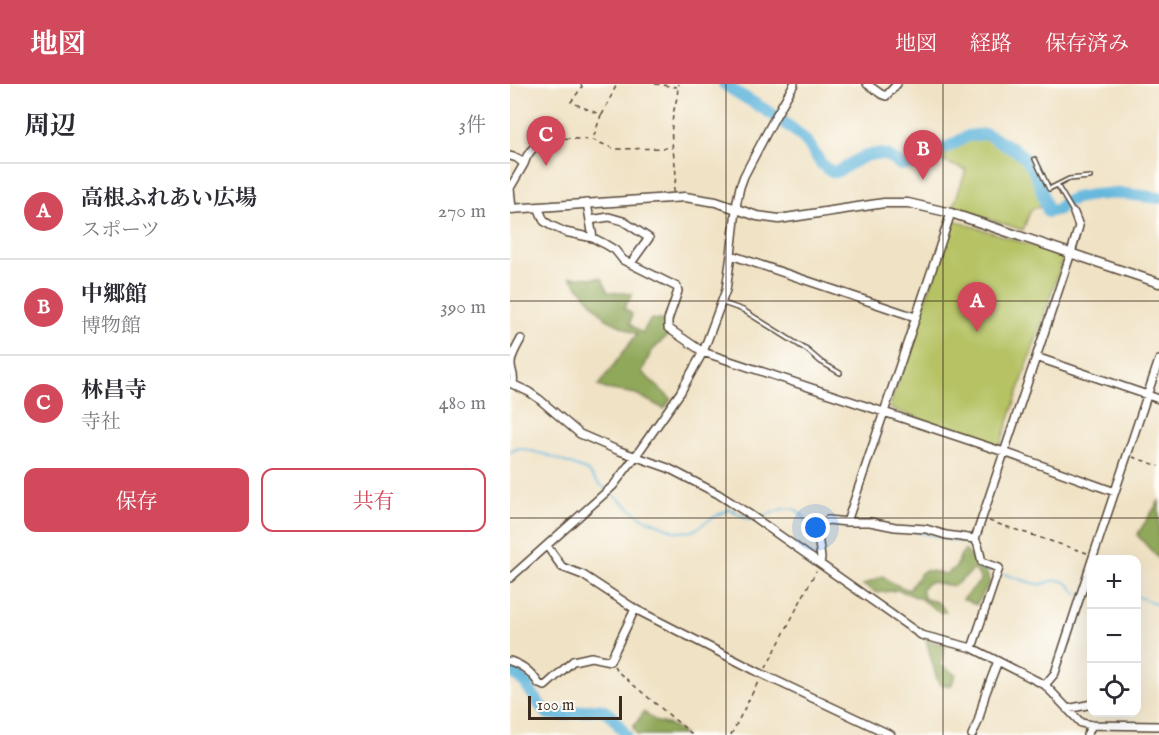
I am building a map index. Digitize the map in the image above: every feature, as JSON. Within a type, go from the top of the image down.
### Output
[{"type":"street","points":[[510,578],[613,486],[675,400],[703,352],[726,290],[738,194],[744,176],[794,84]]},
{"type":"street","points":[[867,84],[886,96],[897,84]]},
{"type":"street","points":[[540,139],[527,156],[510,188],[511,209],[685,196],[716,202],[757,216],[779,219],[884,203],[908,202],[951,213],[1159,282]]},
{"type":"street","points":[[510,156],[524,164]]},
{"type":"street","points":[[587,203],[593,238]]},
{"type":"street","points":[[538,207],[544,221],[550,225],[565,232],[593,238],[615,250],[623,260],[676,287],[678,291],[668,320],[669,328],[703,352],[1004,452],[1115,492]]},
{"type":"street","points":[[847,522],[951,213]]},
{"type":"street","points":[[972,648],[999,568],[982,562],[975,540],[1071,253],[1079,226],[1074,213]]},
{"type":"street","points":[[590,220],[609,217],[623,221],[649,238],[631,263]]},
{"type":"street","points":[[731,255],[915,317]]},
{"type":"street","points":[[521,339],[512,356],[510,366],[515,376],[512,384],[539,399],[580,434],[668,468],[718,494],[921,635],[972,648],[1045,685],[1081,723],[1159,726]]},
{"type":"street","points":[[1036,357],[1159,399]]},
{"type":"street","points":[[1093,555],[1159,360]]},
{"type":"street","points":[[820,564],[819,525],[828,520],[870,522],[895,527],[926,529],[975,540]]},
{"type":"street","points":[[547,546],[562,567],[583,575],[635,609],[762,674],[891,735]]},
{"type":"street","points":[[1045,685],[1055,674],[1087,573]]},
{"type":"street","points":[[510,661],[520,664],[531,672],[539,684],[545,686],[573,661],[591,657],[609,661],[635,609]]},
{"type":"street","points":[[972,735],[998,661]]},
{"type":"street","points":[[1067,709],[1087,705]]},
{"type":"street","points":[[1087,735],[1092,725]]},
{"type":"lane","points":[[1035,159],[1049,189],[1069,179],[1090,177]]},
{"type":"lane","points":[[1057,185],[1074,213]]},
{"type":"lane","points":[[722,303],[743,310],[840,373]]},
{"type":"path","points":[[581,84],[582,87],[571,102],[601,116]]},
{"type":"path","points":[[593,140],[601,116],[617,84]]},
{"type":"path","points":[[655,84],[678,85],[672,124],[672,148],[677,167],[676,184],[672,197]]},
{"type":"path","points":[[540,139],[593,140],[615,149],[672,148]]},
{"type":"path","points":[[1126,455],[1159,466]]},
{"type":"path","points":[[982,519],[1087,556]]},
{"type":"path","points":[[731,735],[820,564]]},
{"type":"path","points":[[609,661],[618,672],[693,735]]},
{"type":"green space","points":[[977,138],[997,144],[1015,155],[1030,170],[1035,179],[1043,207],[1034,208],[1030,212],[1023,230],[953,208],[966,170],[925,155],[950,150]]},
{"type":"green space","points":[[953,220],[1064,256],[1000,446],[889,408]]},
{"type":"green space","points":[[570,277],[602,278],[608,292],[633,294],[624,308],[632,314],[630,324],[642,333],[651,319],[666,321],[667,336],[651,352],[642,372],[671,399],[664,409],[636,394],[598,386],[637,334],[606,319]]},
{"type":"green space","points":[[1159,501],[1159,559],[1137,535]]},
{"type":"green space","points":[[965,550],[987,574],[990,583],[976,605],[963,599],[981,580],[975,569],[954,586],[930,582],[921,589],[925,599],[937,602],[946,611],[941,613],[919,598],[898,590],[877,593],[863,585],[883,576],[892,583],[909,590],[925,570],[946,574],[956,567]]},
{"type":"green space","points":[[926,640],[945,644],[941,665],[956,675],[951,686],[941,685],[937,680]]},
{"type":"green space","points":[[644,712],[657,722],[671,725],[684,735],[637,735],[633,727]]},
{"type":"waterway","points":[[724,84],[796,131],[809,145],[821,164],[836,172],[865,156],[878,154],[885,155],[901,165],[911,164],[923,152],[935,148],[946,148],[968,136],[986,134],[1014,149],[1025,158],[1040,185],[1048,212],[1059,209],[1063,203],[1075,198],[1093,195],[1118,193],[1159,198]]},
{"type":"waterway","points":[[510,452],[519,448],[547,455],[588,471],[606,489]]},
{"type":"waterway","points":[[610,492],[641,517],[677,532],[693,531],[730,509],[750,520]]},
{"type":"waterway","points":[[761,518],[787,508],[797,510],[808,522],[815,525]]},
{"type":"waterway","points":[[821,526],[830,524],[848,527],[865,526],[898,531]]},
{"type":"waterway","points":[[913,531],[970,544],[974,547],[977,566],[992,571]]},
{"type":"waterway","points":[[1004,574],[1038,584],[1064,581],[1077,594],[1087,593]]},
{"type":"waterway","points":[[1141,598],[1159,605]]},
{"type":"waterway","points":[[510,670],[525,683],[548,714],[560,715],[594,709],[603,710],[611,715],[626,735]]},
{"type":"place","name":"林昌寺","points":[[546,166]]},
{"type":"place","name":"中郷館","points":[[923,180]]},
{"type":"place","name":"高根ふれあい広場","points":[[977,332]]}]
